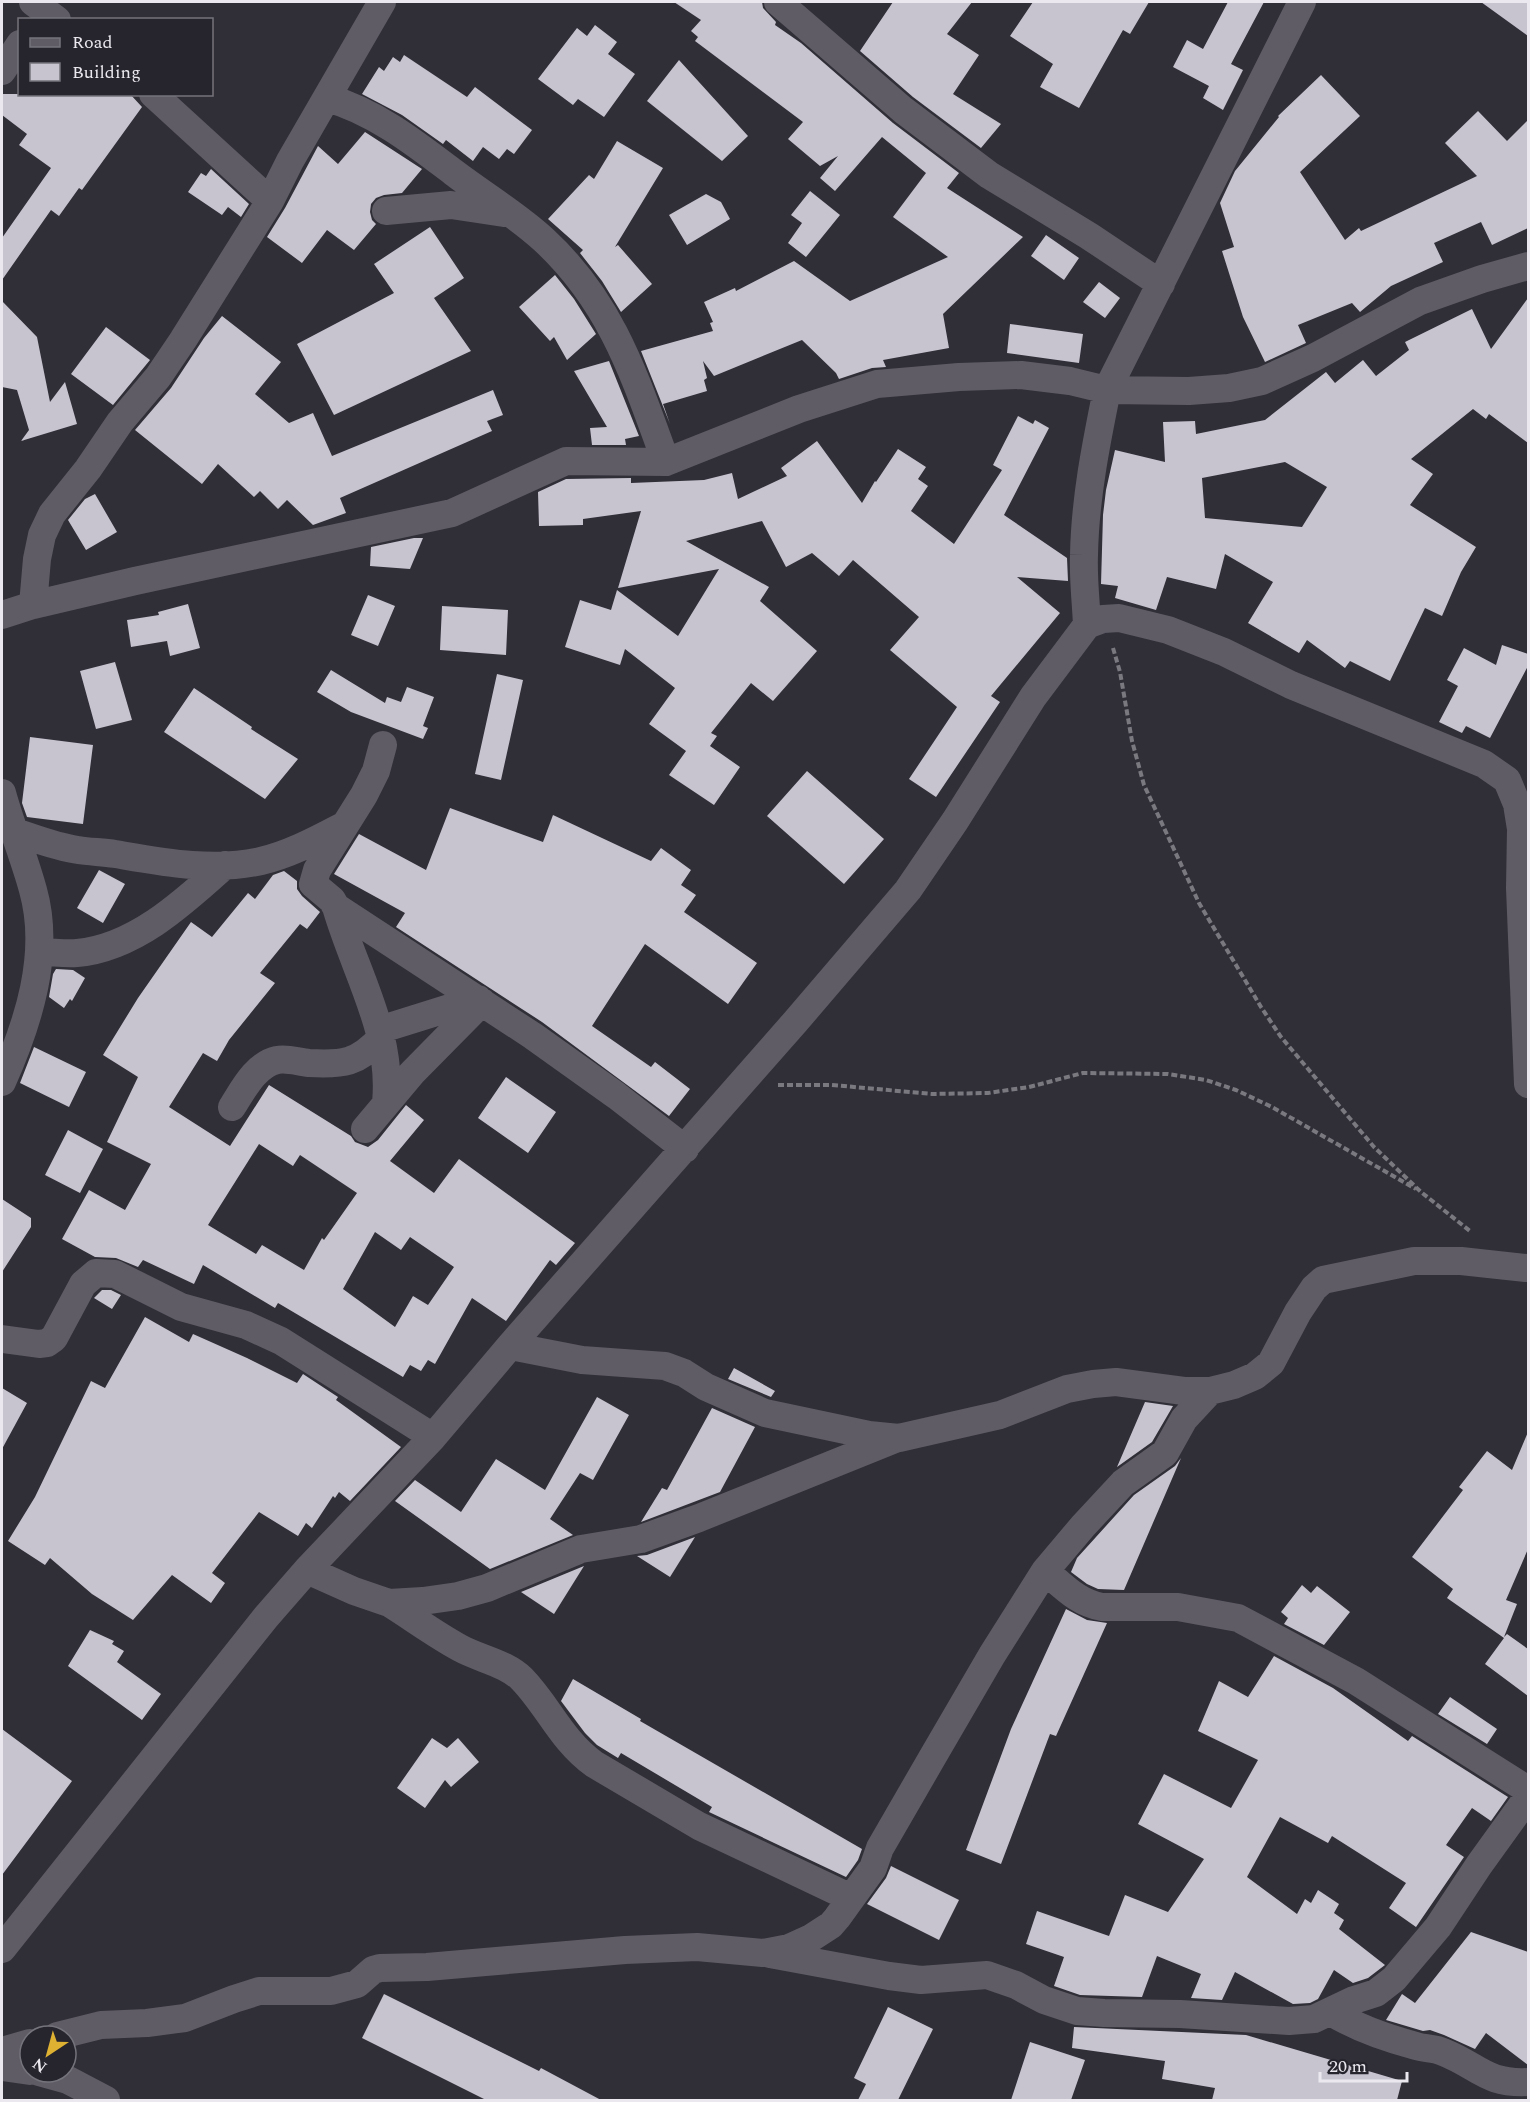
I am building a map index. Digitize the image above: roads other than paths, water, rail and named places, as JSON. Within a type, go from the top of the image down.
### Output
[{"type":"street","points":[[33,605],[42,535],[52,514],[88,469],[120,422],[158,377],[183,340],[270,201],[290,161],[382,2]]},
{"type":"street","points":[[778,2],[903,110],[989,175],[1089,236],[1161,284]]},
{"type":"street","points":[[1095,622],[1084,556],[1087,504],[1095,447],[1107,390],[1302,2]]},
{"type":"street","points":[[2,71],[18,47]]},
{"type":"street","points":[[155,96],[270,201]]},
{"type":"street","points":[[327,98],[351,104],[376,118],[513,214],[545,241],[576,274],[596,300],[613,328],[638,385],[666,462]]},
{"type":"street","points":[[386,210],[451,205],[513,214]]},
{"type":"street","points":[[2,615],[33,605],[135,581],[452,513],[566,461],[666,462],[799,409],[877,384],[959,376],[1021,375],[1070,381],[1107,390],[1188,391],[1229,388],[1262,381],[1313,358],[1420,301],[1482,279],[1528,267]]},
{"type":"street","points":[[2,1949],[266,1617],[307,1570],[433,1437],[908,890],[955,821],[1033,697],[1095,622],[1119,618],[1168,630],[1224,652],[1291,685],[1484,764],[1507,780],[1517,804],[1521,829],[1520,888],[1528,1084]]},
{"type":"street","points":[[382,745],[376,771],[317,870],[313,884],[332,900],[336,907],[346,941],[368,993],[387,1068],[386,1103]]},
{"type":"street","points":[[2,794],[12,831],[34,891],[39,923],[40,952],[29,1007],[2,1082]]},
{"type":"street","points":[[12,831],[78,850],[112,853],[171,864],[225,865],[260,861],[297,850],[346,824]]},
{"type":"street","points":[[40,952],[78,953],[110,946],[151,925],[225,865]]},
{"type":"street","points":[[336,907],[374,934],[480,1000],[617,1096],[685,1149]]},
{"type":"street","points":[[232,1107],[258,1071],[276,1060],[290,1059],[309,1063],[349,1061],[364,1055],[380,1034],[480,1000]]},
{"type":"street","points":[[365,1130],[386,1103],[480,1000]]},
{"type":"street","points":[[390,1603],[423,1601],[487,1588],[581,1549],[641,1539],[699,1518],[899,1438],[1000,1415],[1067,1389],[1093,1384],[1116,1383],[1184,1391],[1210,1391],[1234,1386],[1255,1376],[1270,1364],[1298,1312],[1314,1288],[1323,1280],[1414,1261],[1461,1261],[1526,1268]]},
{"type":"street","points":[[2,1340],[47,1343],[54,1338],[83,1284],[96,1273],[115,1274],[181,1307],[246,1325],[281,1341],[433,1437]]},
{"type":"street","points":[[510,1346],[582,1360],[664,1366],[684,1373],[706,1387],[765,1413],[869,1436],[899,1438]]},
{"type":"street","points":[[763,1953],[789,1948],[831,1925],[873,1868],[880,1848],[992,1655],[1045,1571],[1123,1483],[1165,1453],[1184,1419],[1210,1391]]},
{"type":"street","points":[[307,1570],[362,1594],[390,1603],[460,1648],[514,1673],[532,1691],[568,1741],[594,1764],[699,1826],[852,1898]]},
{"type":"street","points":[[1045,1571],[1076,1597],[1091,1605],[1178,1607],[1238,1618],[1356,1681],[1528,1790]]},
{"type":"street","points":[[78,2031],[101,2025],[147,2023],[185,2018],[259,1991],[331,1991],[357,1984],[373,1970],[380,1968],[427,1967],[625,1950],[697,1947],[763,1953],[921,1980],[987,1975],[1016,1985],[1044,2000],[1077,2011],[1180,2014],[1289,2021],[1314,2019],[1354,2000],[1376,1993],[1394,1979],[1438,1927],[1528,1797]]},
{"type":"street","points":[[1331,2012],[1349,2023],[1379,2035],[1418,2047],[1441,2050],[1486,2076],[1503,2082],[1528,2082]]},
{"type":"street","points":[[2,2051],[18,2046]]},
{"type":"street","points":[[2,2067],[18,2069]]},
{"type":"street","points":[[76,2084],[106,2100]]}]
